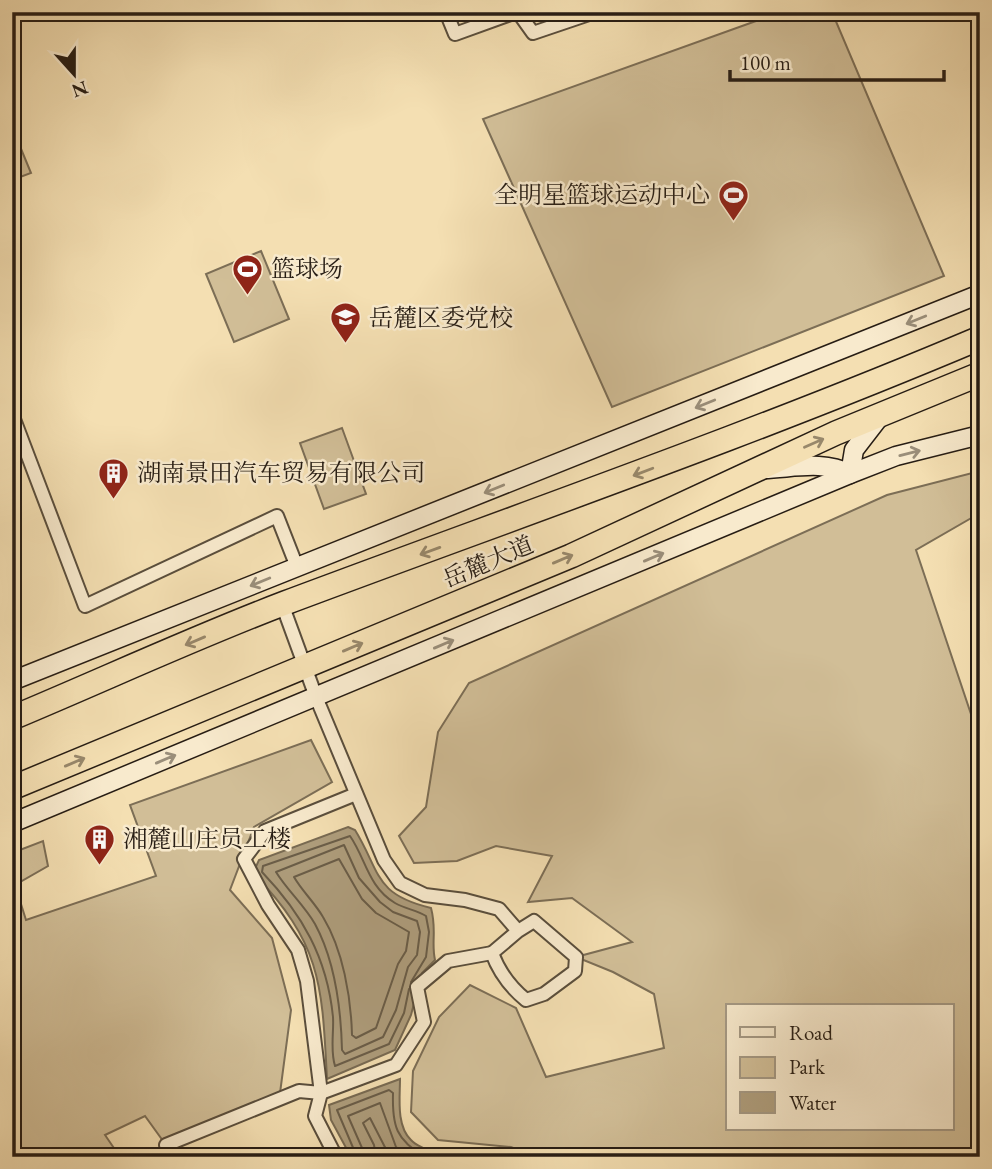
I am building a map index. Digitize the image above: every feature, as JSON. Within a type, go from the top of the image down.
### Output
[{"type":"highway","name":"岳麓大道","points":[[12,718],[282,604],[611,485],[848,393],[980,338]]},
{"type":"highway","name":"岳麓大道","points":[[12,788],[571,556],[883,412],[980,374]]},
{"type":"street","points":[[446,12],[455,34],[517,12],[533,33],[595,12]]},
{"type":"street","points":[[12,681],[980,294]]},
{"type":"street","points":[[850,474],[854,450],[883,412]]},
{"type":"street","points":[[12,414],[85,606],[277,516],[297,567]]},
{"type":"street","points":[[12,823],[850,474],[896,456],[980,435]]},
{"type":"street","points":[[757,469],[804,468],[821,464],[850,474]]},
{"type":"street","points":[[282,604],[304,667],[356,794],[384,860],[400,883],[425,895],[465,900],[499,909],[518,931]]},
{"type":"street","points":[[336,1157],[315,1116],[321,1093],[307,981],[298,950],[268,905],[244,859],[265,831],[356,794]]},
{"type":"street","points":[[166,1145],[299,1091],[321,1093],[396,1065],[424,1022],[417,987],[448,961],[492,953],[534,921],[576,957],[575,971],[544,995],[526,1000],[513,989],[498,968],[492,953]]},
{"type":"green space","points":[[781,12],[832,12],[944,276],[612,407],[483,119]]},
{"type":"green space","points":[[12,127],[31,173],[12,180]]},
{"type":"green space","name":"篮球场","points":[[261,251],[289,319],[234,342],[206,274]]},
{"type":"green space","points":[[342,428],[366,494],[324,509],[300,443]]},
{"type":"green space","points":[[980,471],[980,513],[916,550],[980,741],[980,1157],[535,1157],[511,1147],[438,1140],[411,1112],[413,1071],[439,1017],[470,985],[516,1008],[546,1077],[664,1048],[654,994],[613,972],[576,957],[632,942],[572,898],[528,902],[552,856],[496,846],[457,861],[414,863],[399,836],[426,807],[438,732],[469,683],[887,495]]},
{"type":"green space","points":[[311,740],[332,782],[254,827],[230,890],[272,938],[291,1010],[280,1093],[166,1145],[145,1116],[105,1135],[120,1157],[12,1157],[12,853],[43,841],[48,866],[15,885],[26,920],[156,876],[130,805]]},
{"type":"water","points":[[348,827],[355,830],[381,880],[388,888],[398,896],[431,908],[435,960],[422,973],[411,1015],[395,1050],[327,1079],[320,991],[314,967],[293,922],[253,873],[259,860]]},
{"type":"water","points":[[400,1079],[400,1111],[406,1134],[434,1157],[351,1157],[331,1120],[329,1105]]},
{"type":"place","name":"全明星篮球运动中心","points":[[733,222]]},
{"type":"place","name":"篮球场","points":[[248,296]]},
{"type":"place","name":"岳麓区委党校","points":[[346,345]]},
{"type":"place","name":"湖南景田汽车贸易有限公司","points":[[114,500]]},
{"type":"place","name":"湘麓山庄员工楼","points":[[100,866]]}]
